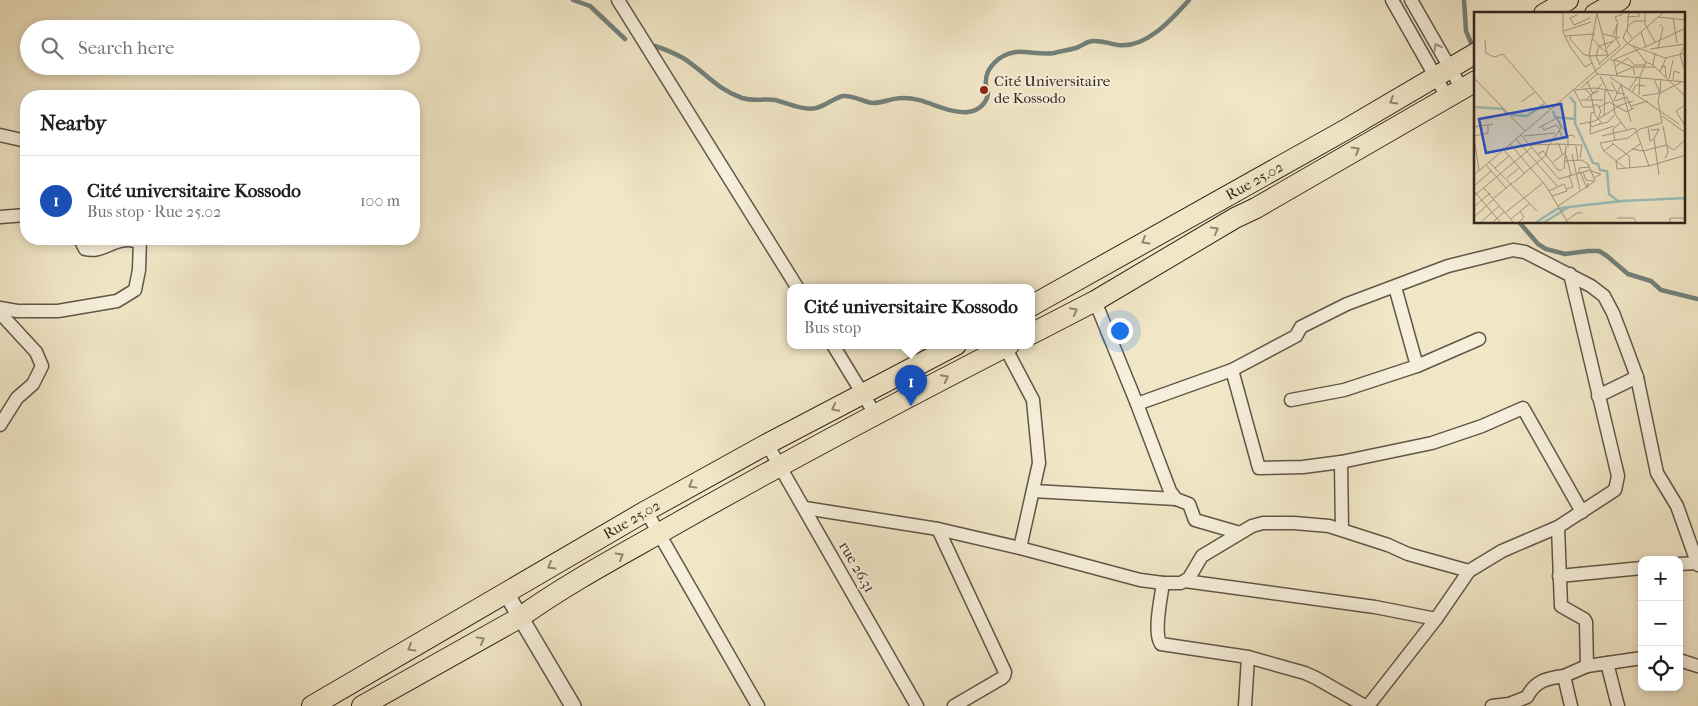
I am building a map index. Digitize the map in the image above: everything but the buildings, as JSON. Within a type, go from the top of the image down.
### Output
[{"type":"main road","points":[[1547,12],[1568,0]]},
{"type":"main road","points":[[1599,12],[1620,0]]},
{"type":"main road","name":"Rue 25.02","points":[[1035,304],[1345,130],[1474,54]]},
{"type":"main road","points":[[1035,332],[1095,301],[1461,89]]},
{"type":"main road","name":"Rue 25.02","points":[[312,706],[766,444],[948,349]]},
{"type":"main road","name":"Rue 25.02","points":[[370,704],[520,618],[538,604],[778,466],[1001,349]]},
{"type":"street","points":[[618,0],[795,284]]},
{"type":"street","points":[[1392,0],[1442,72],[1461,89]]},
{"type":"street","points":[[1410,0],[1442,72]]},
{"type":"street","points":[[0,135],[20,140]]},
{"type":"street","points":[[0,217],[20,215]]},
{"type":"street","points":[[83,245],[85,249],[92,251],[107,245]]},
{"type":"street","points":[[0,308],[58,311],[117,300],[135,290],[139,270],[140,245]]},
{"type":"street","points":[[1137,404],[1232,370],[1296,336],[1300,327],[1312,320],[1347,304],[1448,266],[1513,250],[1525,252],[1600,291],[1613,312],[1637,377],[1657,473],[1677,506],[1698,564],[1683,564]]},
{"type":"street","points":[[1162,583],[1158,616],[1158,640],[1161,644],[1248,658],[1316,678],[1367,706],[1436,619],[1470,570],[1508,548],[1558,527],[1615,490],[1618,476],[1570,274]]},
{"type":"street","points":[[1395,287],[1417,366]]},
{"type":"street","points":[[1095,301],[1170,491],[1176,499]]},
{"type":"street","points":[[0,313],[36,352],[42,366],[33,384],[17,398],[0,425]]},
{"type":"street","points":[[1291,400],[1344,390],[1417,366],[1479,339]]},
{"type":"street","points":[[836,349],[875,414]]},
{"type":"street","points":[[1008,349],[1033,400],[1039,463],[1020,548]]},
{"type":"street","points":[[1232,370],[1260,468],[1303,467],[1341,462],[1432,443],[1482,426],[1523,408],[1582,512]]},
{"type":"street","points":[[1598,396],[1637,377]]},
{"type":"street","name":"rue 26.31","points":[[766,444],[805,508],[917,706]]},
{"type":"street","points":[[1341,462],[1342,529]]},
{"type":"street","points":[[1033,490],[1176,499],[1189,504],[1196,520],[1240,533]]},
{"type":"street","points":[[805,508],[938,529],[1020,548],[1140,580],[1176,584],[1185,581],[1375,607],[1436,619]]},
{"type":"street","points":[[646,512],[758,706]]},
{"type":"street","points":[[1185,581],[1202,556],[1240,533],[1263,523],[1294,523],[1342,529],[1408,554],[1470,570]]},
{"type":"street","points":[[1558,527],[1562,607],[1586,622],[1587,666]]},
{"type":"street","points":[[938,529],[1005,672],[1002,678],[954,706]]},
{"type":"street","points":[[1559,576],[1638,568]]},
{"type":"street","points":[[506,593],[573,706]]},
{"type":"street","points":[[1245,706],[1248,658]]},
{"type":"street","points":[[1492,706],[1509,704],[1527,697],[1531,688],[1546,678],[1564,676],[1587,666],[1638,659]]},
{"type":"street","points":[[1683,661],[1698,666]]},
{"type":"street","points":[[1607,663],[1618,706]]},
{"type":"street","points":[[1564,676],[1571,706]]},
{"type":"waterway","points":[[573,0],[590,6],[625,39]]},
{"type":"waterway","points":[[655,46],[683,58],[717,85],[742,98],[775,100],[811,109],[843,96],[873,103],[898,98],[910,98],[951,111],[968,112],[979,108],[986,100],[988,96],[986,79],[990,68],[1004,56],[1016,52],[1054,53],[1076,48],[1092,41],[1118,45],[1139,42],[1158,31],[1189,0]]},
{"type":"waterway","points":[[1464,0],[1466,31],[1472,45]]},
{"type":"waterway","points":[[1521,224],[1538,244],[1546,249],[1565,254],[1599,251],[1628,274],[1651,281],[1661,290],[1698,299]]},
{"type":"place","name":"Cité Universitaire de Kossodo","points":[[984,90]]},
{"type":"place","name":"Cité universitaire Kossodo","points":[[911,406]]}]
